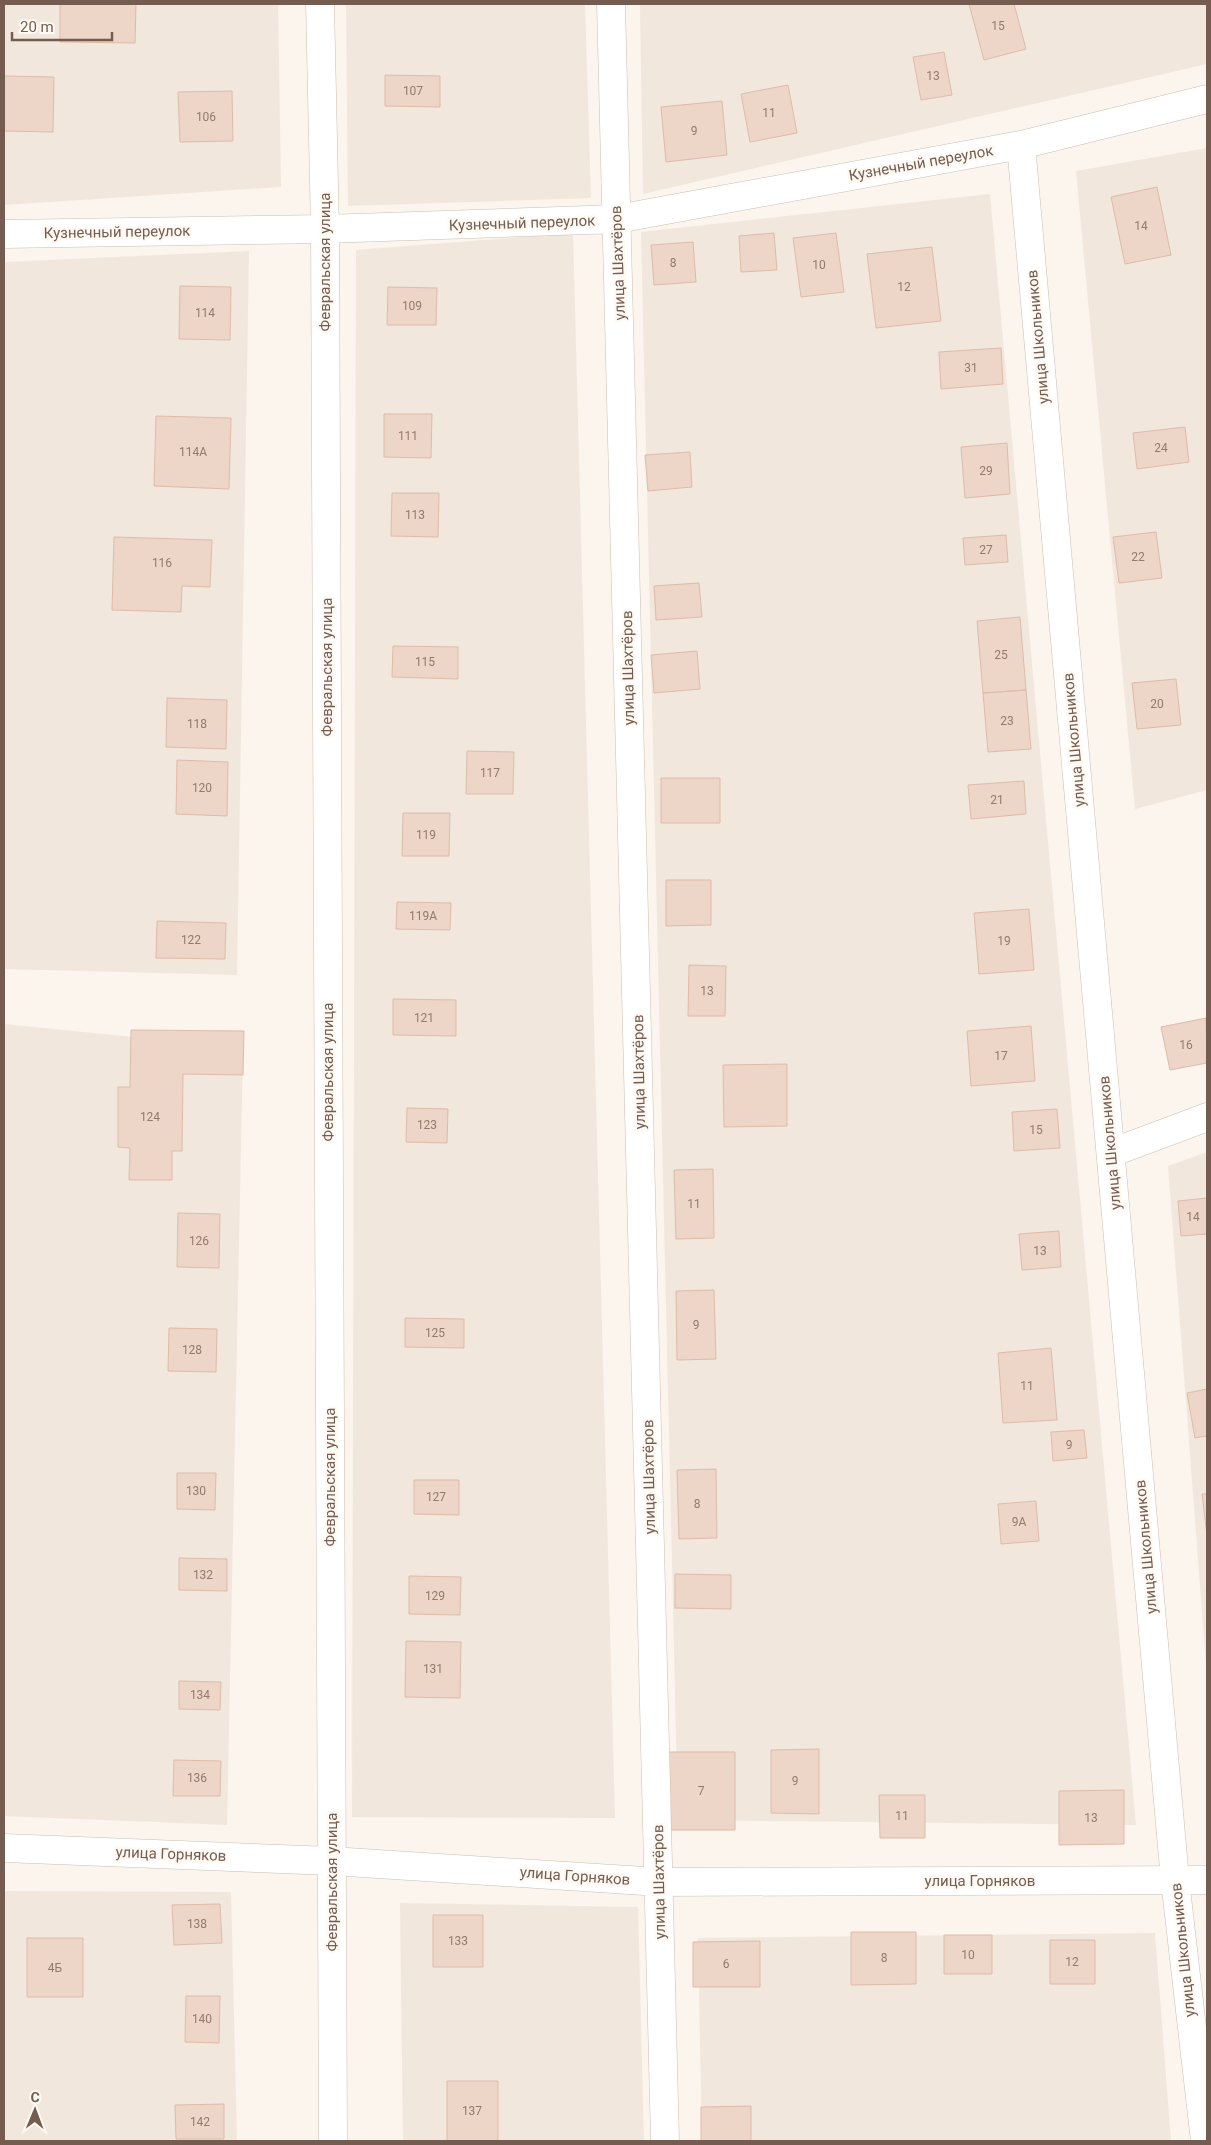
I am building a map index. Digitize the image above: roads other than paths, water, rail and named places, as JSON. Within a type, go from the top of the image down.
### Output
[{"type":"street","name":"Февральская улица","points":[[320,4],[325,229],[333,2141]]},
{"type":"street","name":"улица Шахтёров","points":[[611,4],[660,1882],[665,2141]]},
{"type":"street","name":"Кузнечный переулок","points":[[4,234],[325,229],[617,220],[1021,145],[1207,99]]},
{"type":"street","name":"улица Школьников","points":[[1021,145],[1175,1880],[1205,2141]]},
{"type":"street","points":[[1111,1153],[1207,1117]]},
{"type":"street","name":"улица Горняков","points":[[4,1848],[331,1860],[660,1882],[1207,1880]]}]
